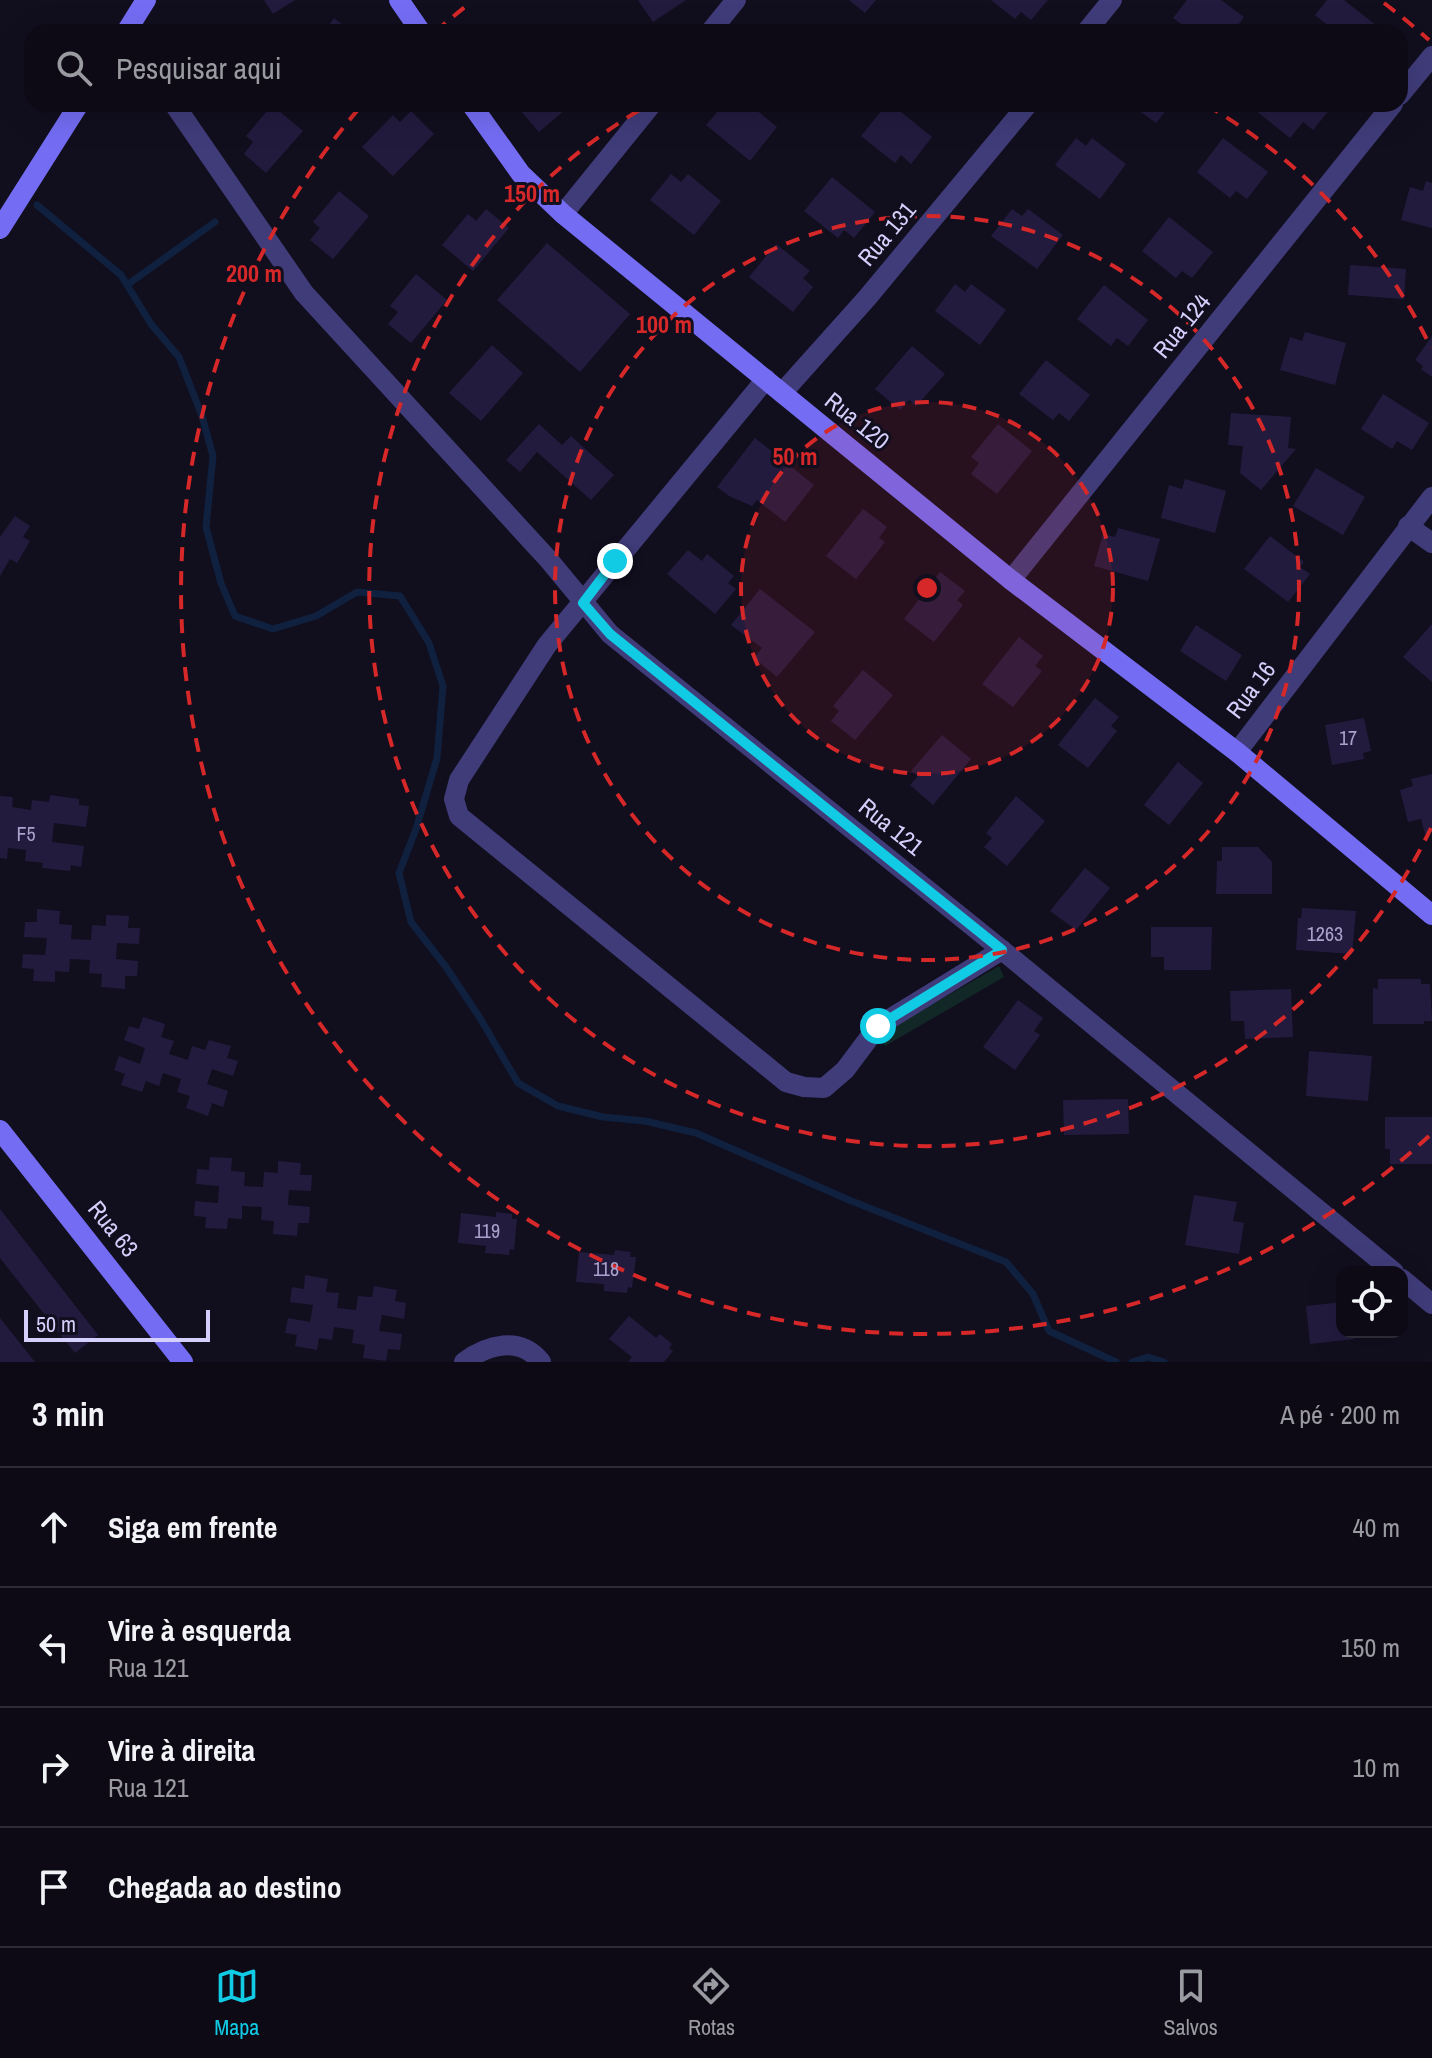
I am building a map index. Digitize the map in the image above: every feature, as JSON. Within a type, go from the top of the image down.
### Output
[{"type":"street","points":[[132,24],[146,0]]},
{"type":"street","points":[[399,0],[416,24]]},
{"type":"street","points":[[716,24],[736,0]]},
{"type":"street","points":[[1092,24],[1112,0]]},
{"type":"street","points":[[1408,85],[1432,56]]},
{"type":"street","points":[[3,225],[74,112]]},
{"type":"street","name":"Rua 121","points":[[180,112],[304,293],[548,559],[610,634],[1387,1266]]},
{"type":"street","name":"Rua 120","points":[[477,112],[521,174],[563,214],[1011,580],[1237,752]]},
{"type":"street","points":[[563,214],[646,112]]},
{"type":"street","name":"Rua 131","points":[[774,386],[867,298],[1021,112]]},
{"type":"street","name":"Rua 124","points":[[1011,580],[1387,112]]},
{"type":"street","points":[[774,386],[547,645],[459,780],[454,799],[459,816],[786,1082],[804,1087],[824,1088],[845,1070],[878,1026],[1002,950]]},
{"type":"street","name":"Rua 16","points":[[1432,497],[1237,752],[1432,915]]},
{"type":"street","points":[[1408,526],[1432,543]]},
{"type":"street","name":"Rua 63","points":[[0,1130],[183,1362]]},
{"type":"street","points":[[1408,1284],[1432,1304]]},
{"type":"street","points":[[464,1362],[493,1345],[517,1347],[541,1362]]},
{"type":"green space","points":[[999,966],[1004,977],[885,1046],[879,1035]]},
{"type":"building","points":[[264,0],[295,0],[273,14]]},
{"type":"building","points":[[638,0],[686,0],[653,22]]},
{"type":"building","points":[[849,0],[876,0],[865,13]]},
{"type":"building","points":[[991,0],[1048,0],[1031,20],[1021,12],[1015,19]]},
{"type":"building","points":[[1187,0],[1221,0],[1244,17],[1239,24],[1181,24],[1173,18]]},
{"type":"building","points":[[1327,0],[1344,0],[1374,24],[1326,24],[1315,15]]},
{"type":"building","points":[[266,112],[280,112],[303,131],[266,173],[244,154],[253,142],[246,136]]},
{"type":"building","points":[[412,112],[434,134],[393,176],[362,147],[393,115],[400,122]]},
{"type":"building","points":[[522,112],[563,112],[539,132]]},
{"type":"building","points":[[717,112],[759,112],[777,127],[750,161],[706,125]]},
{"type":"building","points":[[880,112],[901,112],[932,137],[911,164],[901,155],[895,163],[861,136]]},
{"type":"building","points":[[1141,112],[1165,112],[1156,123]]},
{"type":"building","points":[[1258,112],[1328,112],[1313,130],[1303,122],[1290,138]]},
{"type":"building","points":[[1076,138],[1086,146],[1092,138],[1126,164],[1100,199],[1055,165]]},
{"type":"building","points":[[1223,138],[1268,172],[1247,199],[1236,191],[1230,198],[1197,172]]},
{"type":"building","points":[[671,174],[681,182],[688,174],[721,201],[694,235],[650,200]]},
{"type":"building","points":[[832,177],[875,212],[854,238],[844,230],[838,238],[804,211]]},
{"type":"building","points":[[1426,181],[1432,183],[1432,228],[1401,220],[1410,187],[1423,191]]},
{"type":"building","points":[[339,191],[369,216],[333,259],[310,240],[320,228],[313,222]]},
{"type":"building","points":[[486,209],[509,228],[473,271],[442,245],[468,214],[476,221]]},
{"type":"building","points":[[1012,209],[1022,216],[1028,209],[1063,235],[1037,269],[991,236]]},
{"type":"building","points":[[1169,217],[1213,252],[1192,278],[1182,271],[1176,278],[1142,251]]},
{"type":"building","points":[[547,243],[630,314],[580,372],[497,300]]},
{"type":"building","points":[[776,244],[810,271],[803,278],[813,287],[793,312],[749,277]]},
{"type":"building","points":[[1350,265],[1406,269],[1404,299],[1348,295]]},
{"type":"building","points":[[416,274],[447,300],[411,343],[388,324],[398,312],[390,306]]},
{"type":"building","points":[[955,284],[965,292],[971,284],[1006,310],[980,345],[935,311]]},
{"type":"building","points":[[1104,285],[1148,320],[1128,346],[1117,338],[1111,346],[1077,319]]},
{"type":"building","points":[[1305,332],[1346,343],[1335,385],[1280,370],[1290,337],[1302,341]]},
{"type":"building","points":[[1432,336],[1432,377],[1415,360]]},
{"type":"building","points":[[492,345],[523,373],[481,421],[449,393]]},
{"type":"building","points":[[912,346],[945,374],[916,406],[909,400],[900,410],[875,389]]},
{"type":"building","points":[[1046,360],[1090,395],[1069,421],[1059,413],[1053,420],[1019,394]]},
{"type":"building","points":[[1383,394],[1429,423],[1412,450],[1397,441],[1392,449],[1361,429]]},
{"type":"building","points":[[1231,413],[1291,417],[1288,448],[1296,449],[1261,490],[1240,473],[1243,446],[1228,445]]},
{"type":"building","points":[[539,424],[562,445],[571,436],[614,475],[591,500],[537,452],[520,472],[506,460]]},
{"type":"building","points":[[998,424],[1032,451],[997,494],[971,474],[979,463],[971,457]]},
{"type":"building","points":[[755,438],[814,485],[785,522],[757,500],[752,506],[717,487]]},
{"type":"building","points":[[1316,468],[1365,497],[1343,535],[1293,506]]},
{"type":"building","points":[[1185,479],[1226,491],[1215,533],[1161,518],[1169,485],[1182,489]]},
{"type":"building","points":[[863,509],[887,527],[879,538],[885,542],[856,579],[826,556]]},
{"type":"building","points":[[15,516],[30,526],[23,537],[30,541],[17,563],[10,559],[0,576],[0,537]]},
{"type":"building","points":[[1118,528],[1160,539],[1148,581],[1094,566],[1103,534],[1115,537]]},
{"type":"building","points":[[1270,536],[1304,562],[1300,567],[1310,574],[1288,602],[1244,569]]},
{"type":"building","points":[[688,550],[702,561],[707,554],[734,576],[728,583],[736,589],[715,614],[667,574]]},
{"type":"building","points":[[940,572],[965,591],[957,600],[963,605],[934,642],[904,619]]},
{"type":"building","points":[[760,589],[815,632],[777,677],[754,658],[762,648],[731,625]]},
{"type":"building","points":[[1432,624],[1432,682],[1403,657]]},
{"type":"building","points":[[1196,625],[1242,655],[1226,681],[1180,651]]},
{"type":"building","points":[[1019,637],[1043,656],[1035,666],[1042,671],[1013,707],[982,684]]},
{"type":"building","points":[[863,670],[893,695],[855,740],[831,721],[839,711],[833,706]]},
{"type":"building","points":[[1095,698],[1119,717],[1111,726],[1117,731],[1088,768],[1058,745]]},
{"type":"building","points":[[1364,718],[1371,751],[1363,753],[1364,759],[1332,765],[1325,725]]},
{"type":"building","points":[[942,735],[971,759],[933,805],[910,785],[918,776],[911,771]]},
{"type":"building","points":[[1178,762],[1203,783],[1169,825],[1144,805]]},
{"type":"building","points":[[1432,774],[1432,832],[1425,834],[1421,819],[1408,822],[1400,790],[1413,786],[1411,779]]},
{"type":"building","points":[[50,795],[79,799],[79,805],[89,806],[86,827],[54,823],[52,842],[84,846],[81,867],[71,865],[70,871],[42,868],[43,863],[25,861],[26,850],[8,848],[7,859],[0,858],[0,796],[13,797],[12,807],[31,810],[32,800],[49,802]]},
{"type":"building","points":[[1016,796],[1045,821],[1007,866],[984,847],[992,838],[986,833]]},
{"type":"building","points":[[1222,847],[1258,847],[1272,862],[1272,894],[1216,894],[1217,861],[1222,861]]},
{"type":"building","points":[[1085,868],[1110,888],[1076,930],[1050,911]]},
{"type":"building","points":[[1302,908],[1356,911],[1352,954],[1296,950],[1298,918],[1301,918]]},
{"type":"building","points":[[37,909],[60,911],[59,924],[72,925],[71,939],[91,940],[92,925],[106,926],[106,915],[129,916],[128,928],[140,928],[139,944],[117,943],[116,959],[138,961],[137,976],[125,976],[125,989],[101,987],[102,974],[89,973],[90,960],[70,959],[69,972],[55,971],[55,982],[33,981],[34,969],[22,968],[23,954],[45,955],[47,938],[24,937],[25,922],[37,922]]},
{"type":"building","points":[[1151,927],[1212,927],[1211,970],[1164,970],[1164,957],[1151,957]]},
{"type":"building","points":[[1378,979],[1421,979],[1421,984],[1430,984],[1432,1021],[1424,1021],[1424,1024],[1373,1024],[1373,988],[1378,989]]},
{"type":"building","points":[[1291,989],[1293,1037],[1245,1039],[1244,1021],[1231,1021],[1230,991]]},
{"type":"building","points":[[1018,1000],[1043,1018],[1034,1031],[1040,1035],[1015,1070],[983,1047]]},
{"type":"building","points":[[143,1017],[165,1024],[161,1037],[174,1041],[169,1054],[188,1060],[192,1046],[205,1050],[209,1040],[231,1046],[227,1058],[238,1061],[233,1076],[212,1069],[207,1084],[228,1091],[223,1107],[212,1103],[208,1116],[186,1108],[190,1096],[177,1092],[181,1079],[163,1073],[159,1086],[146,1081],[142,1092],[121,1085],[125,1074],[114,1070],[119,1056],[140,1064],[145,1048],[124,1040],[129,1026],[139,1029]]},
{"type":"building","points":[[1309,1051],[1372,1056],[1368,1101],[1306,1096]]},
{"type":"building","points":[[1128,1099],[1129,1134],[1064,1135],[1063,1100]]},
{"type":"building","points":[[1385,1117],[1432,1117],[1432,1164],[1390,1164],[1390,1149],[1385,1149]]},
{"type":"building","points":[[210,1157],[232,1158],[231,1171],[245,1172],[244,1186],[263,1187],[264,1172],[278,1173],[278,1161],[301,1163],[300,1175],[312,1175],[311,1191],[289,1190],[288,1205],[310,1207],[309,1223],[298,1223],[297,1236],[273,1234],[274,1221],[261,1220],[262,1207],[242,1206],[242,1219],[228,1218],[227,1229],[205,1228],[206,1217],[194,1216],[195,1201],[218,1203],[219,1186],[196,1184],[197,1169],[209,1170]]},
{"type":"building","points":[[1194,1195],[1237,1202],[1233,1221],[1244,1223],[1239,1254],[1185,1245]]},
{"type":"building","points":[[0,1209],[98,1335],[75,1353],[0,1258]]},
{"type":"building","points":[[496,1212],[512,1214],[512,1219],[517,1219],[514,1250],[510,1249],[509,1255],[485,1253],[486,1246],[458,1243],[461,1213],[496,1217]]},
{"type":"building","points":[[615,1250],[631,1252],[630,1257],[636,1257],[632,1288],[628,1287],[627,1293],[604,1291],[604,1284],[576,1282],[579,1252],[614,1255]]},
{"type":"building","points":[[305,1275],[328,1279],[326,1292],[339,1293],[337,1308],[356,1310],[358,1296],[372,1297],[374,1286],[397,1290],[395,1301],[406,1303],[404,1319],[382,1315],[379,1331],[402,1334],[400,1350],[388,1349],[386,1361],[363,1358],[365,1345],[352,1343],[354,1330],[334,1327],[332,1340],[319,1338],[317,1350],[295,1346],[297,1335],[285,1333],[288,1318],[310,1322],[313,1305],[290,1302],[292,1287],[304,1289]]},
{"type":"building","points":[[1336,1303],[1336,1338],[1354,1339],[1310,1344],[1306,1306]]},
{"type":"building","points":[[629,1316],[656,1338],[660,1334],[672,1344],[669,1348],[673,1351],[664,1362],[628,1362],[632,1357],[609,1339]]},
{"type":"building","points":[[0,1318],[35,1362],[0,1362]]},
{"type":"waterway","points":[[37,205],[121,275],[151,324],[179,357],[202,416],[213,456],[206,527],[221,583],[235,616],[273,629],[316,616],[357,592],[400,596],[429,643],[443,686],[437,758],[399,873],[411,922],[480,1018],[518,1083],[558,1106],[696,1133],[849,1200],[1006,1262],[1033,1294],[1049,1331],[1116,1362]]},
{"type":"waterway","points":[[127,285],[215,222]]},
{"type":"waterway","points":[[1132,1362],[1148,1357],[1164,1362]]},
{"type":"route","points":[[615,561],[583,603],[610,634],[1002,950],[878,1026]]}]
